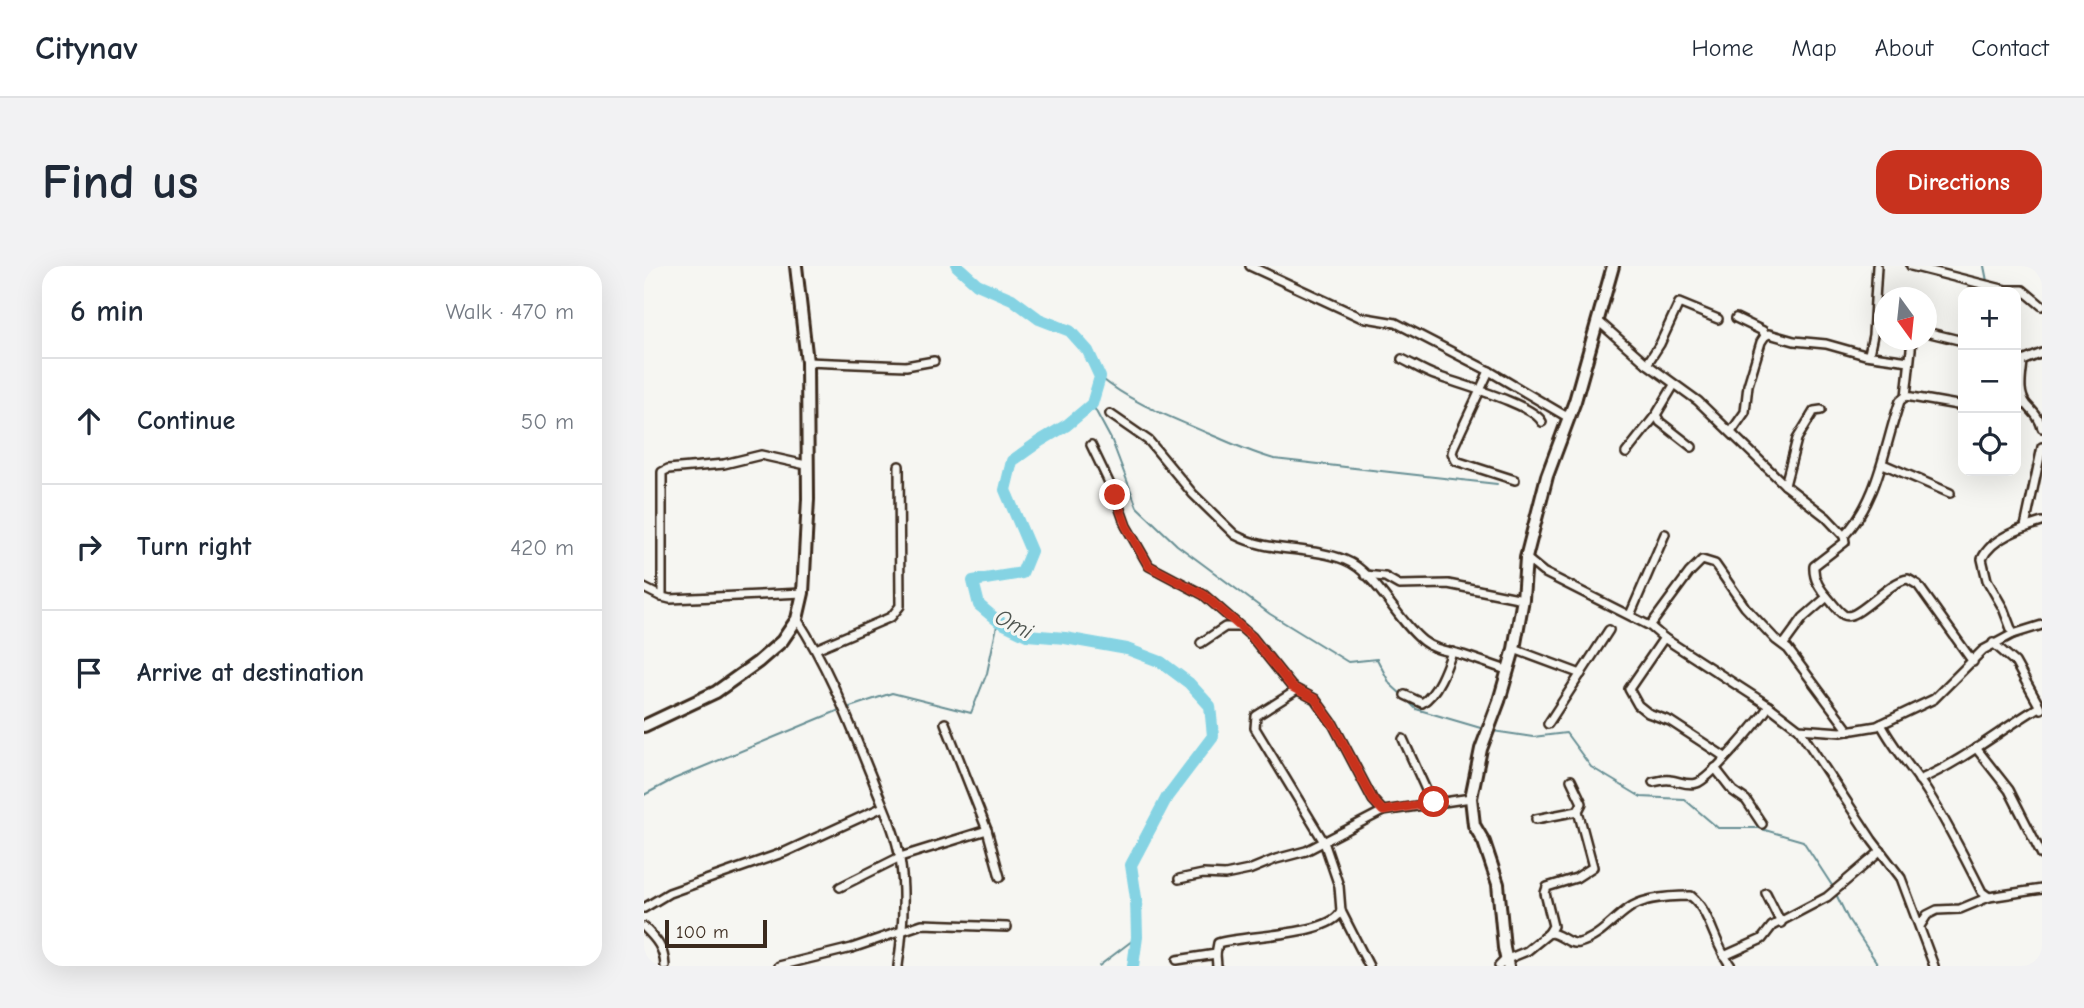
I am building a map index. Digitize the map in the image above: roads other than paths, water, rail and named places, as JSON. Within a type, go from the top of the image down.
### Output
[{"type":"street","points":[[644,726],[716,692],[782,641],[797,619],[803,593],[808,510],[807,362],[796,266]]},
{"type":"street","points":[[1250,266],[1360,317],[1396,323],[1489,371],[1569,418]]},
{"type":"street","points":[[1571,780],[1581,803],[1578,811],[1593,867],[1576,878],[1547,887],[1545,893],[1553,926],[1549,933],[1527,951],[1504,964],[1498,884],[1484,842],[1474,825],[1471,798],[1481,749],[1509,671],[1514,649],[1523,599],[1525,558],[1547,476],[1569,418],[1613,266]]},
{"type":"street","points":[[1869,354],[1873,335],[1877,266]]},
{"type":"street","points":[[1911,266],[2006,290],[2023,290],[2042,306]]},
{"type":"street","points":[[1647,364],[1660,344],[1679,303],[1718,319]]},
{"type":"street","points":[[1736,318],[1763,331],[1765,335]]},
{"type":"street","points":[[1597,320],[1647,364],[1698,401],[1785,485],[1826,517],[1844,536]]},
{"type":"street","points":[[1937,334],[1958,340]]},
{"type":"street","points":[[1765,335],[1909,361]]},
{"type":"street","points":[[1731,432],[1745,412],[1748,385],[1765,335]]},
{"type":"street","points":[[1911,350],[1906,396],[1900,401],[1882,464],[1858,522],[1844,536],[1842,546],[1814,566],[1813,576],[1827,597],[1848,617],[1856,614],[1892,583],[1908,579],[1918,585],[1973,662]]},
{"type":"street","points":[[2042,353],[2023,361],[2021,384],[2025,403],[2039,417],[2042,428]]},
{"type":"street","points":[[1402,359],[1435,376],[1480,390],[1530,411],[1540,417],[1542,422]]},
{"type":"street","points":[[807,362],[906,366],[934,361]]},
{"type":"street","points":[[1489,371],[1454,446],[1453,456],[1455,461],[1515,480]]},
{"type":"street","points":[[1626,453],[1656,415],[1674,384]]},
{"type":"street","points":[[1906,396],[1958,405]]},
{"type":"street","points":[[2021,406],[2025,403]]},
{"type":"street","points":[[1785,485],[1797,439],[1814,411],[1821,410]]},
{"type":"street","points":[[1110,414],[1149,440],[1193,494],[1235,536],[1290,551],[1346,560],[1365,574],[1419,638],[1435,648],[1509,671]]},
{"type":"street","points":[[1656,415],[1660,422],[1692,447]]},
{"type":"street","points":[[1091,446],[1115,495],[1126,526],[1149,566],[1204,595],[1252,637],[1297,690],[1315,699],[1333,724],[1373,800],[1383,811]]},
{"type":"street","points":[[2025,527],[2042,447]]},
{"type":"street","points":[[662,597],[662,472],[668,469],[724,464],[761,455],[806,465]]},
{"type":"street","points":[[1882,464],[1950,493]]},
{"type":"street","points":[[816,649],[891,617],[900,606],[899,466]]},
{"type":"street","points":[[2013,634],[2003,608],[1986,580],[1982,559],[1989,547],[2025,527],[2042,522]]},
{"type":"street","points":[[1630,615],[1665,534]]},
{"type":"street","points":[[1525,558],[1543,572],[1650,626],[1664,638],[1769,706],[1798,729],[1901,878],[1934,966]]},
{"type":"street","points":[[1650,626],[1689,573],[1702,560],[1715,564],[1745,607],[1776,640],[1784,644],[1849,731]]},
{"type":"street","points":[[1365,574],[1385,577],[1399,585],[1448,584],[1523,599]]},
{"type":"street","points":[[644,588],[670,599],[803,593]]},
{"type":"street","points":[[1784,644],[1803,618],[1827,597]]},
{"type":"street","points":[[797,619],[816,649],[849,720],[884,807],[900,857],[903,929],[898,966]]},
{"type":"street","points":[[1798,729],[1849,731],[1881,724],[1934,699],[1993,643],[2042,625]]},
{"type":"street","points":[[1201,643],[1226,627],[1236,626],[1243,629]]},
{"type":"street","points":[[1548,723],[1609,630]]},
{"type":"street","points":[[1664,638],[1629,689],[1648,713],[1670,721],[1725,757]]},
{"type":"street","points":[[1919,780],[1942,770],[1998,732],[2041,709],[2015,662],[1993,643]]},
{"type":"street","points":[[1514,649],[1581,674]]},
{"type":"street","points":[[1405,695],[1422,703],[1428,700],[1447,668],[1451,652]]},
{"type":"street","points":[[1297,690],[1256,716],[1255,728],[1324,842],[1339,886],[1341,911],[1368,965]]},
{"type":"street","points":[[1653,782],[1669,780],[1695,784],[1706,780],[1754,728],[1769,706]]},
{"type":"street","points":[[945,723],[987,830],[1000,877]]},
{"type":"street","points":[[1881,724],[1892,745],[1919,780],[1955,836],[1982,892],[1989,897]]},
{"type":"street","points":[[1403,739],[1434,802]]},
{"type":"street","points":[[1976,748],[2009,790],[2042,856]]},
{"type":"street","points":[[1715,768],[1727,784],[1745,800],[1762,824]]},
{"type":"street","points":[[1179,879],[1249,870],[1306,851],[1383,811],[1471,798]]},
{"type":"street","points":[[644,908],[669,893],[785,852],[884,807]]},
{"type":"street","points":[[1536,818],[1578,811]]},
{"type":"street","points":[[840,887],[900,857],[987,830]]},
{"type":"street","points":[[1724,956],[1762,939],[1772,926],[1827,897],[1881,851]]},
{"type":"street","points":[[1920,926],[1927,915],[1937,910],[1961,909],[1989,897],[2042,889]]},
{"type":"street","points":[[1766,893],[1781,923]]},
{"type":"street","points":[[1549,933],[1556,933],[1566,941],[1581,942],[1598,935],[1630,906],[1661,898],[1691,896],[1707,918],[1712,933],[1731,966]]},
{"type":"street","points":[[1216,966],[1218,943],[1231,939],[1286,934],[1332,921],[1341,911]]},
{"type":"street","points":[[779,966],[852,948],[922,924],[1007,927]]},
{"type":"street","points":[[644,927],[658,941],[664,953],[665,966]]},
{"type":"street","points":[[1177,960],[1216,954]]},
{"type":"waterway","name":"Omi","points":[[957,266],[977,284],[1012,299],[1039,319],[1070,331],[1088,351],[1100,377],[1092,404],[1067,425],[1012,461],[1005,490],[1031,551],[1022,573],[973,581],[979,605],[998,621],[1027,635],[1065,638],[1127,649],[1161,662],[1189,683],[1210,706],[1213,736],[1167,797],[1131,865],[1136,898],[1137,937],[1133,966]]},
{"type":"waterway","points":[[1984,266],[1987,281]]},
{"type":"waterway","points":[[1100,377],[1125,395],[1152,409],[1274,459],[1497,484]]},
{"type":"waterway","points":[[1092,404],[1112,441],[1137,507],[1177,545],[1270,614],[1348,662],[1377,659],[1390,684],[1402,695]]},
{"type":"waterway","points":[[847,708],[892,693],[971,713],[987,673],[998,621]]},
{"type":"waterway","points":[[1406,699],[1416,709],[1484,729]]},
{"type":"waterway","points":[[644,795],[674,779],[842,709]]},
{"type":"waterway","points":[[1493,731],[1533,737],[1566,733],[1591,767],[1641,797],[1684,799],[1718,828],[1758,828],[1803,841],[1833,887]]},
{"type":"waterway","points":[[1835,892],[1848,919],[1879,966]]},
{"type":"waterway","points":[[1099,966],[1137,937]]}]
